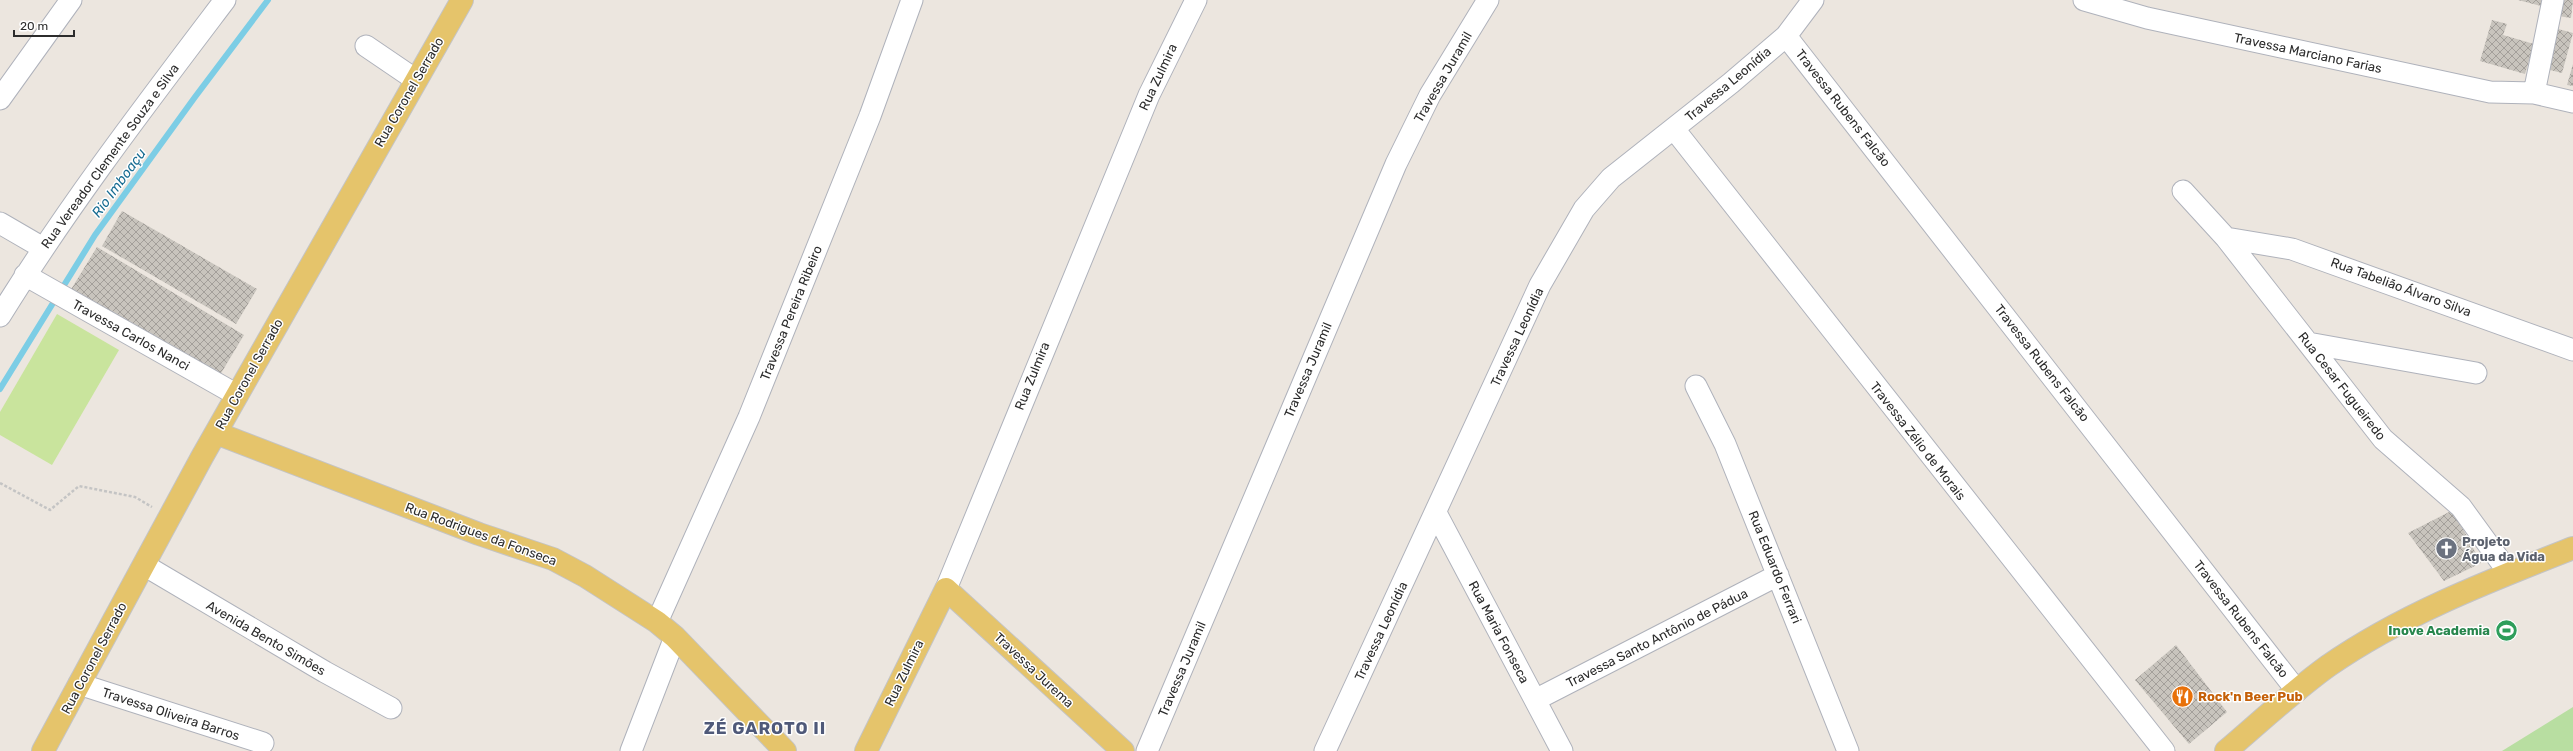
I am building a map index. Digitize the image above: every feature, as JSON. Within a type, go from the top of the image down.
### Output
[{"type":"main road","name":"Rua Coronel Serrado","points":[[43,751],[237,395],[462,0]]},
{"type":"main road","name":"Rua Rodrigues da Fonseca","points":[[216,433],[479,534],[553,559],[585,576],[657,622],[675,637],[785,751]]},
{"type":"main road","points":[[2226,751],[2328,667],[2386,631],[2432,606],[2509,573],[2573,548]]},
{"type":"main road","name":"Rua Zulmira","points":[[866,751],[946,589]]},
{"type":"main road","name":"Travessa Jurema","points":[[946,589],[1123,751]]},
{"type":"street","points":[[0,99],[70,0]]},
{"type":"street","name":"Rua Vereador Clemente Souza e Silva","points":[[0,316],[43,248],[131,124],[225,0]]},
{"type":"street","name":"Travessa Pereira Ribeiro","points":[[657,622],[749,417],[870,116],[912,0]]},
{"type":"street","name":"Rua Zulmira","points":[[946,589],[1149,95],[1196,0]]},
{"type":"street","name":"Travessa Juramil","points":[[1147,751],[1396,164],[1430,95],[1488,0]]},
{"type":"street","name":"Travessa Leonídia","points":[[1325,751],[1540,285],[1584,209],[1611,178],[1674,129],[1786,36],[1813,0]]},
{"type":"street","name":"Travessa Marciano Farias","points":[[2084,0],[2147,18],[2490,92],[2534,93],[2573,102]]},
{"type":"street","points":[[2534,93],[2553,0]]},
{"type":"street","name":"Travessa Rubens Falcão","points":[[1786,36],[2297,691]]},
{"type":"street","points":[[366,46],[416,80]]},
{"type":"street","name":"Travessa Zélio de Morais","points":[[1674,129],[2164,751]]},
{"type":"street","name":"Rua Cesar Fugueiredo","points":[[2183,191],[2226,238],[2383,439],[2461,507],[2509,573]]},
{"type":"street","points":[[0,223],[43,248]]},
{"type":"street","name":"Rua Tabelião Álvaro Silva","points":[[2226,238],[2292,249],[2573,350]]},
{"type":"street","name":"Travessa Carlos Nanci","points":[[25,275],[237,395]]},
{"type":"street","points":[[2308,343],[2476,373]]},
{"type":"street","name":"Rua Eduardo Ferrari","points":[[1696,386],[1725,444],[1848,751]]},
{"type":"street","name":"Rua Maria Fonseca","points":[[1436,513],[1562,751]]},
{"type":"street","name":"Avenida Bento Simões","points":[[144,565],[325,672],[390,708]]},
{"type":"street","name":"Travessa Santo Antônio de Pádua","points":[[1535,700],[1778,575]]},
{"type":"street","points":[[631,751],[675,637]]},
{"type":"street","name":"Travessa Oliveira Barros","points":[[79,684],[263,743]]},
{"type":"path","points":[[0,483],[50,510],[79,486],[135,497],[170,517]]},
{"type":"green space","points":[[57,314],[119,350],[52,465],[0,435],[0,412]]},
{"type":"green space","points":[[2573,707],[2573,751],[2502,751]]},
{"type":"building","points":[[2518,0],[2547,0],[2545,7]]},
{"type":"building","points":[[2556,0],[2573,0],[2571,18],[2552,15]]},
{"type":"building","points":[[2492,20],[2507,24],[2503,35],[2534,44],[2525,74],[2480,61]]},
{"type":"building","points":[[2551,27],[2573,33],[2562,73],[2542,68]]},
{"type":"building","points":[[2573,64],[2573,86],[2567,85]]},
{"type":"building","points":[[122,211],[257,289],[236,324],[102,246]]},
{"type":"building","points":[[97,247],[244,335],[217,380],[70,291]]},
{"type":"building","name":"Projeto Água da Vida","points":[[2453,510],[2481,563],[2444,581],[2408,533]]},
{"type":"building","name":"Rock'n Beer Pub","points":[[2176,645],[2227,712],[2189,744],[2135,680]]},
{"type":"waterway","name":"Rio Imboaçu","points":[[0,389],[95,235],[195,97],[268,0]]},
{"type":"place","name":"Projeto Água da Vida","points":[[2446,548]]},
{"type":"place","name":"Inove Academia","points":[[2506,630]]},
{"type":"place","name":"Rock'n Beer Pub","points":[[2182,696]]},
{"type":"district","name":"ZÉ GAROTO II","points":[[765,728]]}]
